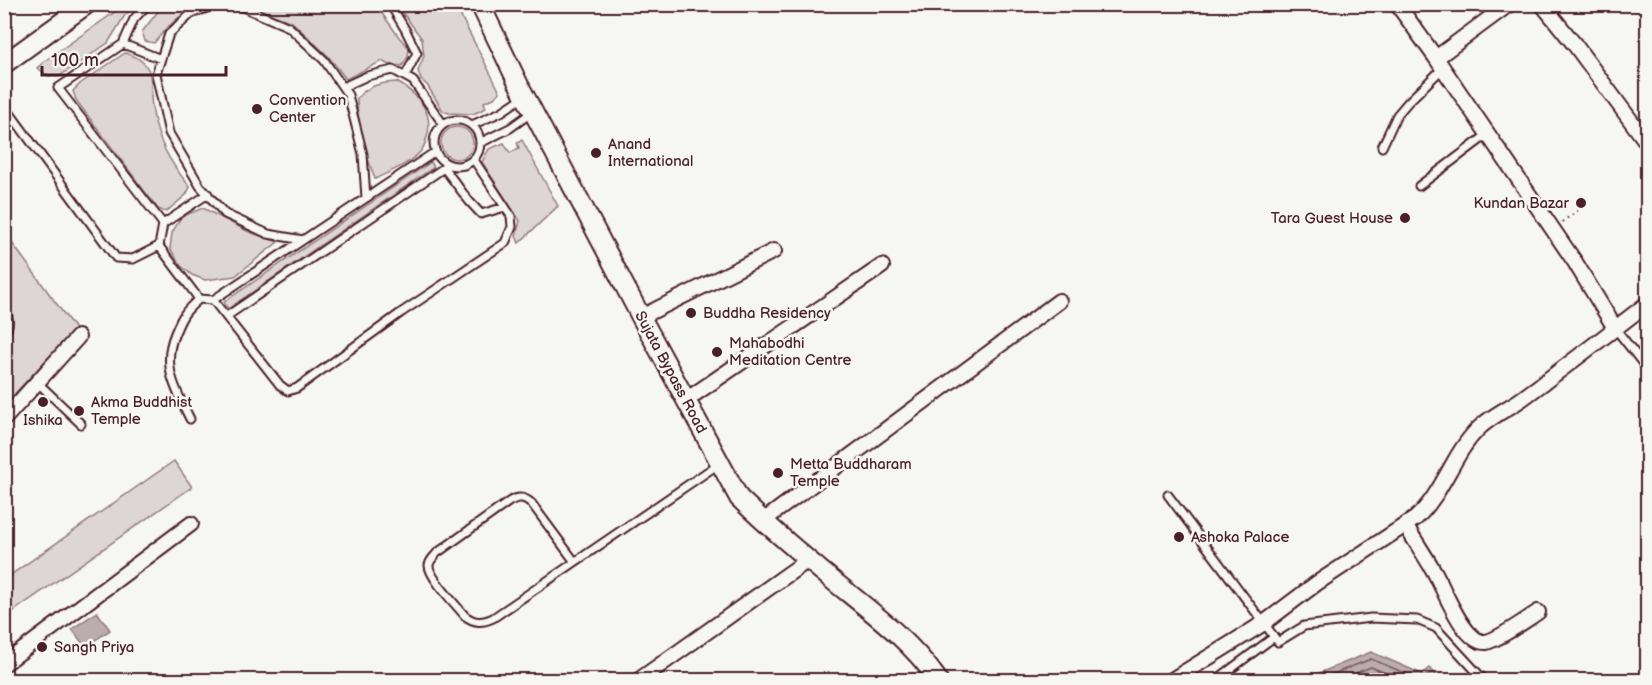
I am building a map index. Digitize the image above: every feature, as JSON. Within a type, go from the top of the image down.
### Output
[{"type":"street","points":[[4,64],[87,4]]},
{"type":"street","points":[[1397,4],[1575,262],[1615,328]]},
{"type":"street","points":[[1439,63],[1509,4]]},
{"type":"street","points":[[1542,4],[1594,70],[1647,144]]},
{"type":"street","name":"Sujata Bypass Road","points":[[488,7],[529,104],[739,498],[807,560],[894,629],[923,660],[938,681]]},
{"type":"street","points":[[641,316],[774,251]]},
{"type":"street","points":[[686,400],[882,266]]},
{"type":"street","points":[[763,521],[1059,301]]},
{"type":"street","points":[[1172,681],[1264,623],[1317,583],[1406,526],[1434,498],[1463,447],[1481,426],[1522,399],[1647,303]]},
{"type":"street","points":[[4,419],[78,337]]},
{"type":"street","points":[[4,664],[191,524]]},
{"type":"street","points":[[1406,526],[1436,575],[1460,621],[1471,636],[1477,640],[1487,642],[1538,612]]},
{"type":"street","points":[[639,681],[807,560]]},
{"type":"lane","points":[[148,4],[134,19],[123,44],[58,88],[163,224]]},
{"type":"lane","points":[[303,240],[268,234],[225,214],[200,186],[169,134],[156,74],[169,34],[191,14],[218,4],[240,6],[289,27],[324,60],[348,96],[363,154],[366,198]]},
{"type":"lane","points":[[390,4],[417,53],[405,76]]},
{"type":"lane","points":[[123,44],[161,59]]},
{"type":"lane","points":[[1382,147],[1397,115],[1439,63]]},
{"type":"lane","points":[[343,87],[367,76],[393,70],[413,81],[443,124]]},
{"type":"lane","points":[[472,125],[501,112],[529,104]]},
{"type":"lane","points":[[480,143],[510,128],[529,104]]},
{"type":"lane","points":[[7,109],[116,258],[133,259],[159,246]]},
{"type":"lane","points":[[227,316],[446,167],[460,167],[474,160],[480,143],[477,131],[465,121],[450,121],[437,130],[434,137],[433,145],[439,159],[446,167],[469,201],[482,214],[505,207]]},
{"type":"lane","points":[[1419,186],[1488,134]]},
{"type":"lane","points":[[190,419],[172,380],[168,362],[173,338],[185,311],[200,299],[213,300],[435,152]]},
{"type":"lane","points":[[213,300],[280,385],[288,391],[292,390],[504,243],[512,227],[511,216],[474,160]]},
{"type":"lane","points":[[200,299],[159,246],[163,224],[208,194]]},
{"type":"lane","points":[[4,308],[9,322],[4,335]]},
{"type":"lane","points":[[1615,328],[1647,370]]},
{"type":"lane","points":[[37,382],[81,424]]},
{"type":"lane","points":[[575,562],[532,504],[518,497],[437,553],[429,562],[429,567],[435,579],[465,616],[471,620],[485,622],[494,618],[720,463]]},
{"type":"lane","points":[[1168,495],[1278,642],[1304,626],[1371,618],[1417,621],[1436,628],[1484,681]]},
{"type":"lane","points":[[1216,681],[1274,637]]},
{"type":"path","points":[[1552,228],[1581,208]]},
{"type":"shaded area","points":[[125,5],[137,5],[125,15],[108,43],[58,77],[49,76],[37,68],[46,60]]},
{"type":"shaded area","points":[[165,5],[200,5],[175,21],[154,43],[145,41],[142,32]]},
{"type":"shaded area","points":[[246,5],[376,5],[409,48],[408,57],[402,66],[382,61],[346,79],[329,57],[292,22]]},
{"type":"shaded area","points":[[397,5],[455,5],[500,92],[494,98],[484,102],[486,108],[473,114],[443,111],[427,85],[421,80],[418,71],[424,56],[422,39]]},
{"type":"shaded area","points":[[125,53],[141,61],[148,69],[157,130],[170,159],[190,187],[186,195],[166,212],[158,209],[76,100],[73,91]]},
{"type":"shaded area","points":[[397,82],[412,92],[423,106],[429,122],[428,131],[424,146],[415,157],[375,179],[363,139],[357,98],[375,86]]},
{"type":"shaded area","points":[[457,127],[468,132],[473,143],[468,154],[457,159],[446,154],[441,143],[446,132]]},
{"type":"shaded area","points":[[522,140],[558,206],[519,243],[516,236],[520,221],[482,162],[489,149],[504,143],[510,153],[519,148],[517,143]]},
{"type":"shaded area","points":[[431,162],[434,167],[228,309],[224,302]]},
{"type":"shaded area","points":[[203,208],[247,231],[278,242],[235,276],[205,280],[192,275],[180,265],[170,248],[172,233],[181,217]]},
{"type":"shaded area","points":[[4,232],[75,329],[5,404],[4,404]]},
{"type":"shaded area","points":[[174,461],[192,487],[5,617],[5,579]]},
{"type":"water","points":[[97,612],[110,630],[85,647],[72,629]]},
{"type":"water","points":[[1371,652],[1422,674],[1429,668],[1442,680],[1302,680]]},
{"type":"place","name":"Convention Center","points":[[257,109]]},
{"type":"place","name":"Anand International","points":[[596,153]]},
{"type":"place","name":"Kundan Bazar","points":[[1581,203]]},
{"type":"place","name":"Tara Guest House","points":[[1405,218]]},
{"type":"place","name":"Buddha Residency","points":[[691,313]]},
{"type":"place","name":"Mahabodhi Meditation Centre","points":[[717,352]]},
{"type":"place","name":"Ishika","points":[[43,402]]},
{"type":"place","name":"Akma Buddhist Temple","points":[[79,411]]},
{"type":"place","name":"Metta Buddharam Temple","points":[[778,473]]},
{"type":"place","name":"Ashoka Palace","points":[[1179,537]]},
{"type":"place","name":"Sangh Priya","points":[[42,647]]}]
